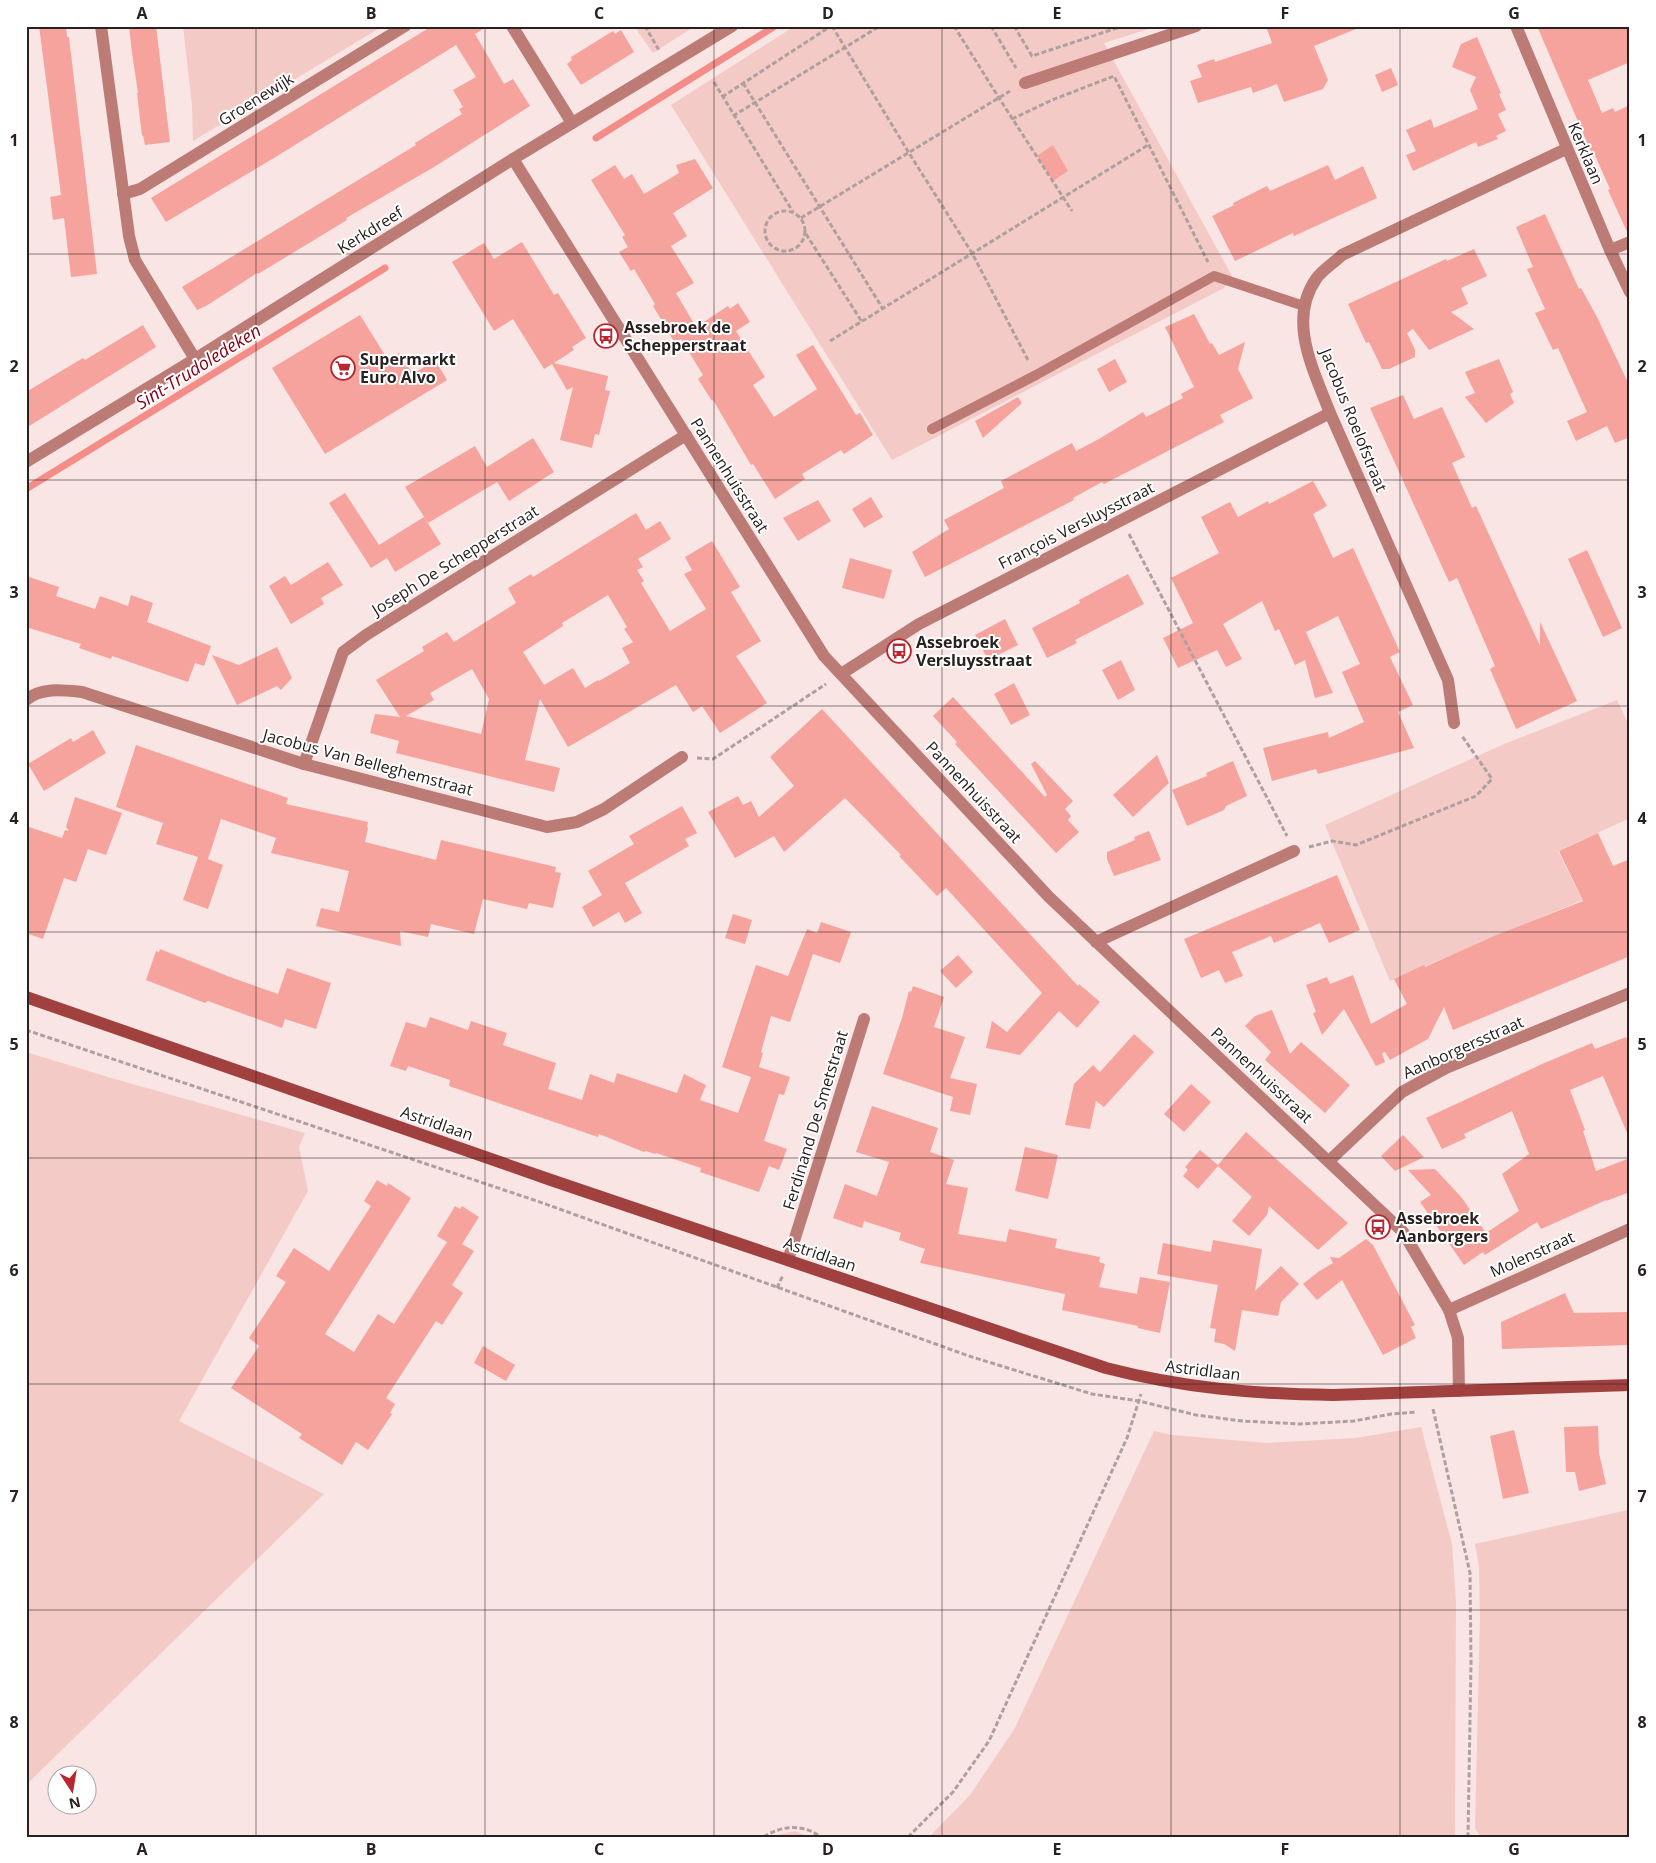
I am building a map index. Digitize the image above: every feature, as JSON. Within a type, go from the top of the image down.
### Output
[{"type":"main road","name":"Astridlaan","points":[[26,997],[551,1180],[1106,1368],[1145,1378],[1235,1392],[1333,1395],[1630,1385]]},
{"type":"street","points":[[101,26],[129,236],[135,260],[195,358]]},
{"type":"street","name":"Groenewijk","points":[[123,194],[140,189],[405,26]]},
{"type":"street","points":[[512,26],[572,123]]},
{"type":"street","name":"Kerkdreef","points":[[26,462],[513,159],[732,26]]},
{"type":"street","points":[[1025,83],[1196,26]]},
{"type":"street","name":"Kerklaan","points":[[1516,26],[1566,149],[1630,292]]},
{"type":"street","name":"Jacobus Roelofstraat","points":[[1454,723],[1448,680],[1312,369],[1303,337],[1304,306],[1316,278],[1342,256],[1566,149]]},
{"type":"street","name":"Pannenhuisstraat","points":[[513,159],[824,656],[1049,897],[1403,1232],[1448,1310],[1458,1338],[1459,1391]]},
{"type":"street","points":[[1610,250],[1630,242]]},
{"type":"street","name":"François Versluysstraat","points":[[841,674],[919,624],[1330,412]]},
{"type":"street","name":"Joseph De Schepperstraat","points":[[304,764],[343,652],[366,635],[686,435]]},
{"type":"street","name":"Jacobus Van Belleghemstraat","points":[[30,697],[58,689],[82,692],[304,764],[547,827],[577,822],[604,809],[682,757]]},
{"type":"street","points":[[1096,942],[1294,851]]},
{"type":"street","name":"Aanborgersstraat","points":[[1329,1161],[1402,1092],[1446,1068],[1630,993]]},
{"type":"street","name":"Ferdinand De Smetstraat","points":[[788,1260],[864,1019]]},
{"type":"street","name":"Molenstraat","points":[[1448,1310],[1630,1229]]},
{"type":"lane","points":[[932,429],[1036,375],[1214,276],[1304,306]]},
{"type":"path","points":[[645,26],[668,66]]},
{"type":"path","points":[[722,97],[831,26],[908,153],[972,253],[1036,375]]},
{"type":"path","points":[[733,116],[880,26]]},
{"type":"path","points":[[954,26],[1072,211]]},
{"type":"path","points":[[801,218],[1025,83],[990,26]]},
{"type":"path","points":[[1014,26],[1032,56],[1123,26]]},
{"type":"path","points":[[1012,119],[1052,100],[1114,76],[1214,276]]},
{"type":"path","points":[[714,82],[793,212],[801,218],[805,227],[805,234],[799,245],[787,251],[774,248],[765,237],[766,224],[774,214],[780,211],[793,212]]},
{"type":"path","points":[[743,83],[883,309]]},
{"type":"path","points":[[830,341],[1148,144]]},
{"type":"path","points":[[805,234],[862,322]]},
{"type":"path","points":[[1122,520],[1294,851],[1332,841],[1356,845],[1476,796],[1492,779],[1454,723]]},
{"type":"path","points":[[682,757],[713,759],[841,674]]},
{"type":"path","points":[[908,1837],[953,1792],[989,1741],[1127,1438],[1145,1378]]},
{"type":"path","points":[[1428,1391],[1470,1572],[1472,1662],[1468,1837]]},
{"type":"path","points":[[764,1837],[772,1831],[794,1827],[815,1832],[820,1837]]},
{"type":"shaded area","points":[[183,26],[383,26],[193,141],[192,106]]},
{"type":"shaded area","points":[[634,26],[695,26],[653,53]]},
{"type":"shaded area","points":[[795,26],[1158,26],[1104,43],[1232,276],[1224,288],[892,460],[671,105]]},
{"type":"shaded area","points":[[1617,700],[1630,728],[1630,818],[1558,851],[1582,900],[1390,981],[1325,825],[1504,744]]},
{"type":"shaded area","points":[[26,1052],[305,1133],[299,1147],[308,1191],[179,1421],[324,1494],[26,1785]]},
{"type":"shaded area","points":[[1421,1427],[1452,1544],[1456,1603],[1455,1837],[929,1837],[970,1795],[1015,1728],[1154,1431],[1172,1435],[1267,1443],[1356,1438]]},
{"type":"shaded area","points":[[1628,1510],[1630,1514],[1630,1837],[1481,1837],[1475,1828],[1480,1617],[1479,1566],[1475,1544]]},
{"type":"shaded area","points":[[795,1831],[810,1837],[776,1837],[778,1835]]},
{"type":"building","points":[[39,26],[66,26],[67,37],[69,37],[97,274],[71,277],[64,218],[53,220],[50,197],[61,195]]},
{"type":"building","points":[[129,26],[156,26],[170,142],[145,145],[142,136]]},
{"type":"building","points":[[432,26],[488,26],[475,34],[504,84],[513,79],[530,106],[434,167],[346,218],[347,220],[197,310],[182,287],[416,145],[415,143],[462,114],[459,109],[463,107],[453,90],[476,77],[456,45],[274,158],[166,222],[151,198]]},
{"type":"building","points":[[1266,26],[1361,27],[1314,46],[1328,80],[1323,89],[1284,102],[1277,84],[1253,93],[1251,87],[1198,103],[1190,81],[1202,77],[1197,65],[1214,59],[1215,62],[1272,43]]},
{"type":"building","points":[[1537,26],[1630,26],[1630,62],[1588,80],[1602,113],[1613,108],[1615,112],[1630,105],[1630,234],[1628,234],[1612,199],[1608,190],[1610,189],[1594,153],[1592,154]]},
{"type":"building","points":[[621,30],[634,52],[581,85],[567,64],[572,60],[571,57],[613,31],[615,34]]},
{"type":"building","points":[[1477,37],[1501,93],[1499,94],[1506,110],[1498,114],[1506,131],[1496,136],[1498,139],[1478,147],[1476,142],[1413,171],[1406,155],[1416,151],[1406,130],[1431,119],[1434,128],[1478,109],[1470,90],[1476,77],[1452,67],[1461,44]]},
{"type":"building","points":[[1391,68],[1398,85],[1382,92],[1375,75]]},
{"type":"building","points":[[1053,145],[1068,171],[1053,181],[1037,156]]},
{"type":"building","points":[[695,159],[713,188],[673,213],[687,236],[671,246],[694,283],[676,293],[696,327],[728,306],[730,309],[738,303],[750,322],[736,331],[765,377],[753,385],[774,417],[817,389],[796,355],[813,345],[856,415],[860,413],[873,435],[844,454],[841,450],[802,474],[805,479],[775,499],[753,464],[751,465],[713,400],[698,379],[703,375],[681,339],[675,343],[634,269],[631,271],[619,252],[628,247],[622,237],[625,235],[591,180],[615,165],[624,179],[632,174],[644,194],[679,173],[676,165]]},
{"type":"building","points":[[1328,165],[1335,180],[1363,166],[1377,198],[1294,236],[1293,233],[1235,261],[1212,216],[1267,186],[1270,191]]},
{"type":"building","points":[[1545,214],[1579,289],[1581,288],[1597,317],[1630,387],[1630,437],[1615,443],[1607,426],[1576,441],[1567,421],[1587,412],[1558,348],[1553,350],[1535,313],[1545,309],[1527,269],[1533,267],[1516,227]]},
{"type":"building","points":[[522,242],[554,295],[558,293],[586,338],[572,347],[574,350],[554,363],[608,376],[605,390],[610,391],[599,435],[595,434],[592,448],[560,440],[573,387],[567,390],[552,364],[544,369],[513,319],[494,331],[452,262],[484,243],[494,259]]},
{"type":"building","points":[[1474,249],[1487,276],[1461,288],[1468,304],[1451,312],[1474,329],[1429,350],[1413,329],[1407,333],[1415,350],[1415,357],[1389,369],[1382,369],[1369,342],[1366,343],[1348,304],[1446,259],[1447,261]]},
{"type":"building","points":[[1194,314],[1210,344],[1212,343],[1219,355],[1245,342],[1238,369],[1253,398],[1220,415],[1224,422],[1104,484],[1102,482],[1073,498],[1074,500],[925,577],[912,552],[949,529],[944,520],[1004,488],[1001,481],[1072,443],[1076,451],[1143,412],[1146,417],[1183,398],[1181,394],[1194,387],[1165,327]]},
{"type":"building","points":[[360,315],[388,360],[399,353],[413,374],[435,360],[447,380],[325,454],[272,368]]},
{"type":"building","points":[[143,325],[156,347],[26,428],[26,392],[83,358],[85,360]]},
{"type":"building","points":[[1115,359],[1127,382],[1109,392],[1097,369]]},
{"type":"building","points":[[1499,359],[1513,392],[1510,394],[1514,403],[1486,423],[1465,397],[1475,393],[1465,372]]},
{"type":"building","points":[[1403,395],[1414,419],[1442,407],[1465,457],[1452,463],[1472,508],[1476,506],[1540,646],[1540,622],[1577,701],[1516,729],[1490,669],[1495,666],[1457,578],[1449,582],[1370,408]]},
{"type":"building","points":[[1018,397],[1022,403],[983,438],[975,421]]},
{"type":"building","points":[[533,438],[554,472],[509,501],[497,482],[428,523],[405,487],[475,446],[487,467]]},
{"type":"building","points":[[1313,481],[1327,506],[1313,514],[1333,558],[1353,548],[1400,652],[1390,657],[1413,705],[1398,712],[1414,748],[1318,774],[1316,769],[1272,781],[1263,748],[1328,732],[1329,738],[1364,722],[1342,672],[1360,664],[1338,616],[1306,632],[1333,693],[1315,698],[1305,660],[1295,665],[1279,629],[1275,631],[1262,601],[1223,624],[1242,659],[1226,667],[1217,650],[1178,668],[1163,638],[1193,623],[1171,578],[1219,553],[1201,517],[1230,502],[1238,517],[1268,501],[1269,504]]},
{"type":"building","points":[[345,493],[379,545],[424,517],[441,544],[395,572],[387,558],[371,568],[329,503]]},
{"type":"building","points":[[871,497],[883,517],[864,528],[852,509]]},
{"type":"building","points":[[818,500],[831,521],[798,541],[783,518]]},
{"type":"building","points":[[636,513],[646,530],[660,521],[671,539],[638,559],[643,567],[637,570],[644,581],[641,583],[670,631],[706,609],[684,574],[692,570],[685,557],[712,541],[740,587],[731,592],[761,641],[736,656],[767,703],[720,733],[702,706],[693,712],[676,685],[568,747],[540,699],[525,760],[560,768],[554,792],[396,753],[399,741],[370,733],[375,714],[400,717],[376,680],[424,651],[422,647],[447,632],[454,642],[516,603],[508,588],[531,574],[533,577]],"holes":[[[608,595],[627,627],[624,629],[633,642],[622,648],[630,663],[585,688],[573,668],[544,685],[523,652],[563,626],[562,623]],[[472,669],[489,699],[481,734],[406,716],[434,700],[430,693]]]},
{"type":"building","points":[[1587,550],[1622,628],[1603,637],[1568,559]]},
{"type":"building","points":[[850,558],[892,570],[884,599],[842,588]]},
{"type":"building","points":[[328,562],[343,585],[321,598],[324,604],[291,624],[269,586],[285,576],[291,585]]},
{"type":"building","points":[[1128,574],[1144,604],[1075,640],[1077,643],[1047,658],[1032,628],[1080,603],[1079,600]]},
{"type":"building","points":[[26,576],[59,587],[56,596],[95,609],[100,596],[128,606],[131,595],[153,603],[147,622],[211,646],[204,666],[195,663],[188,682],[112,656],[111,659],[79,648],[81,644],[26,627]]},
{"type":"building","points":[[1005,619],[1018,645],[988,660],[975,635]]},
{"type":"building","points":[[277,647],[292,678],[281,690],[277,686],[237,705],[212,655],[239,665]]},
{"type":"building","points":[[1121,660],[1135,690],[1118,700],[1102,670]]},
{"type":"building","points":[[1014,683],[1030,715],[1011,725],[994,694]]},
{"type":"building","points":[[953,697],[1045,797],[1047,795],[1031,764],[1035,761],[1073,801],[1065,809],[1071,816],[1068,820],[1079,832],[1056,853],[955,744],[957,742],[933,716]]},
{"type":"building","points":[[822,709],[1078,986],[1079,984],[1100,1002],[1077,1028],[1059,1011],[1020,1055],[986,1048],[992,1021],[1007,1032],[1042,993],[946,888],[937,896],[899,856],[901,855],[845,798],[784,852],[774,836],[735,858],[708,812],[738,796],[743,805],[751,801],[759,817],[794,786],[770,757]]},
{"type":"building","points":[[93,730],[106,753],[44,791],[28,764],[71,738],[73,742]]},
{"type":"building","points":[[136,745],[288,798],[286,804],[368,822],[365,842],[436,860],[441,840],[556,867],[555,872],[561,873],[553,908],[529,903],[527,909],[483,899],[474,934],[431,924],[428,937],[400,931],[401,946],[316,926],[321,908],[339,912],[349,871],[271,853],[276,838],[221,819],[208,859],[223,865],[208,909],[183,900],[198,857],[156,844],[163,823],[116,807]]},
{"type":"building","points":[[1157,755],[1169,783],[1133,817],[1113,795]]},
{"type":"building","points":[[1233,761],[1247,796],[1226,806],[1224,810],[1187,826],[1172,790],[1207,776],[1206,773]]},
{"type":"building","points":[[75,797],[122,813],[106,855],[88,849],[76,882],[64,878],[43,939],[26,933],[26,826],[62,838],[65,830],[69,831],[66,827]]},
{"type":"building","points":[[682,806],[697,833],[685,839],[689,846],[625,883],[642,913],[625,923],[619,912],[593,927],[582,907],[602,895],[588,871],[634,844],[629,836]]},
{"type":"building","points":[[1149,831],[1161,860],[1114,876],[1107,859],[1107,852],[1135,840],[1134,837]]},
{"type":"building","points":[[1598,833],[1613,866],[1630,859],[1630,956],[1453,1030],[1444,1007],[1428,1039],[1390,1060],[1385,1052],[1382,1053],[1385,1062],[1376,1066],[1344,1009],[1322,1035],[1313,1013],[1316,1012],[1306,985],[1327,977],[1330,984],[1353,975],[1371,1024],[1407,1004],[1394,979],[1494,936],[1583,901],[1559,851]]},
{"type":"building","points":[[1337,875],[1360,930],[1329,943],[1320,923],[1274,943],[1271,936],[1232,952],[1243,976],[1225,983],[1219,970],[1201,978],[1184,939]]},
{"type":"building","points":[[733,914],[752,920],[745,944],[725,938]]},
{"type":"building","points":[[821,922],[851,932],[840,963],[813,954],[790,1022],[771,1016],[759,1067],[790,1077],[784,1095],[779,1094],[764,1141],[787,1149],[779,1170],[769,1166],[759,1192],[700,1172],[701,1168],[656,1153],[644,1152],[599,1134],[598,1137],[449,1086],[450,1080],[408,1066],[406,1071],[390,1066],[406,1022],[426,1028],[430,1017],[468,1030],[471,1021],[507,1033],[503,1045],[556,1063],[548,1089],[582,1100],[590,1074],[614,1083],[617,1073],[677,1093],[684,1074],[706,1085],[700,1100],[738,1113],[751,1077],[722,1067],[756,965],[788,976],[807,929],[817,933]]},
{"type":"building","points":[[160,949],[278,994],[287,968],[331,983],[316,1029],[285,1019],[282,1028],[208,1001],[205,1003],[146,980],[156,951],[159,952]]},
{"type":"building","points":[[958,955],[973,972],[956,988],[940,971]]},
{"type":"building","points":[[913,986],[944,997],[934,1027],[965,1037],[950,1078],[977,1084],[970,1115],[950,1111],[953,1097],[883,1074],[909,991],[911,992]]},
{"type":"building","points":[[1272,1010],[1290,1054],[1301,1042],[1350,1085],[1325,1113],[1265,1060],[1271,1052],[1245,1026],[1255,1016]]},
{"type":"building","points":[[1134,1034],[1154,1052],[1104,1107],[1096,1101],[1090,1129],[1065,1125],[1074,1084],[1093,1065],[1100,1072]]},
{"type":"building","points":[[1626,1037],[1630,1047],[1630,1140],[1603,1076],[1570,1090],[1585,1130],[1583,1131],[1596,1171],[1630,1158],[1630,1192],[1606,1200],[1541,1229],[1537,1222],[1485,1255],[1483,1252],[1464,1265],[1420,1202],[1431,1195],[1408,1170],[1435,1169],[1462,1198],[1486,1233],[1519,1211],[1502,1174],[1529,1154],[1512,1111],[1464,1134],[1466,1138],[1442,1149],[1426,1118],[1592,1043],[1595,1049]]},
{"type":"building","points":[[1191,1084],[1211,1102],[1184,1132],[1164,1114]]},
{"type":"building","points":[[872,1106],[938,1128],[930,1152],[954,1160],[946,1184],[968,1188],[958,1234],[1006,1242],[1009,1229],[1057,1239],[1055,1248],[1100,1257],[1099,1262],[1105,1264],[1099,1287],[1137,1294],[1140,1277],[1170,1282],[1160,1333],[1138,1328],[1138,1326],[1062,1310],[1065,1294],[920,1263],[925,1249],[899,1240],[901,1233],[864,1221],[862,1228],[833,1218],[845,1184],[877,1196],[889,1162],[856,1152]]},
{"type":"building","points":[[1246,1132],[1348,1223],[1318,1250],[1269,1206],[1267,1215],[1249,1236],[1232,1221],[1252,1197],[1218,1166],[1198,1189],[1183,1176],[1188,1170],[1185,1167],[1200,1150],[1218,1165]]},
{"type":"building","points":[[1403,1135],[1424,1157],[1395,1171],[1381,1156]]},
{"type":"building","points":[[1025,1147],[1058,1155],[1048,1199],[1015,1191]]},
{"type":"building","points":[[377,1180],[387,1186],[388,1183],[411,1198],[325,1334],[354,1352],[378,1314],[394,1324],[447,1242],[437,1236],[455,1206],[460,1209],[462,1206],[479,1217],[462,1244],[474,1251],[452,1285],[463,1293],[442,1325],[436,1321],[386,1398],[395,1404],[390,1413],[392,1414],[368,1450],[356,1442],[342,1465],[299,1438],[302,1434],[231,1388],[259,1346],[249,1338],[286,1282],[276,1276],[294,1248],[329,1271],[371,1206],[364,1201]]},
{"type":"building","points":[[1366,1239],[1373,1245],[1415,1325],[1411,1327],[1416,1338],[1383,1355],[1342,1280],[1317,1300],[1303,1284],[1333,1263],[1330,1257],[1339,1258]]},
{"type":"building","points":[[1213,1240],[1262,1249],[1255,1291],[1281,1266],[1299,1284],[1281,1302],[1278,1316],[1242,1310],[1235,1351],[1224,1344],[1214,1342],[1216,1329],[1210,1328],[1218,1285],[1157,1274],[1163,1243],[1211,1252]]},
{"type":"building","points":[[1565,1293],[1574,1313],[1630,1312],[1630,1345],[1502,1349],[1501,1322]]},
{"type":"building","points":[[483,1346],[515,1365],[506,1381],[474,1363]]},
{"type":"building","points":[[1598,1426],[1599,1453],[1606,1484],[1579,1491],[1575,1472],[1566,1472],[1564,1427]]},
{"type":"building","points":[[1514,1430],[1529,1493],[1503,1499],[1490,1436]]},
{"type":"waterway","name":"Sint-Trudoledeken","points":[[596,138],[775,26]]},
{"type":"waterway","name":"Sint-Trudoledeken","points":[[26,489],[385,268]]},
{"type":"place","name":"Assebroek de Schepperstraat","points":[[606,336]]},
{"type":"place","name":"Supermarkt Euro Alvo","points":[[343,368]]},
{"type":"place","name":"Assebroek Versluysstraat","points":[[899,651]]},
{"type":"place","name":"Assebroek Aanborgers","points":[[1378,1227]]}]
